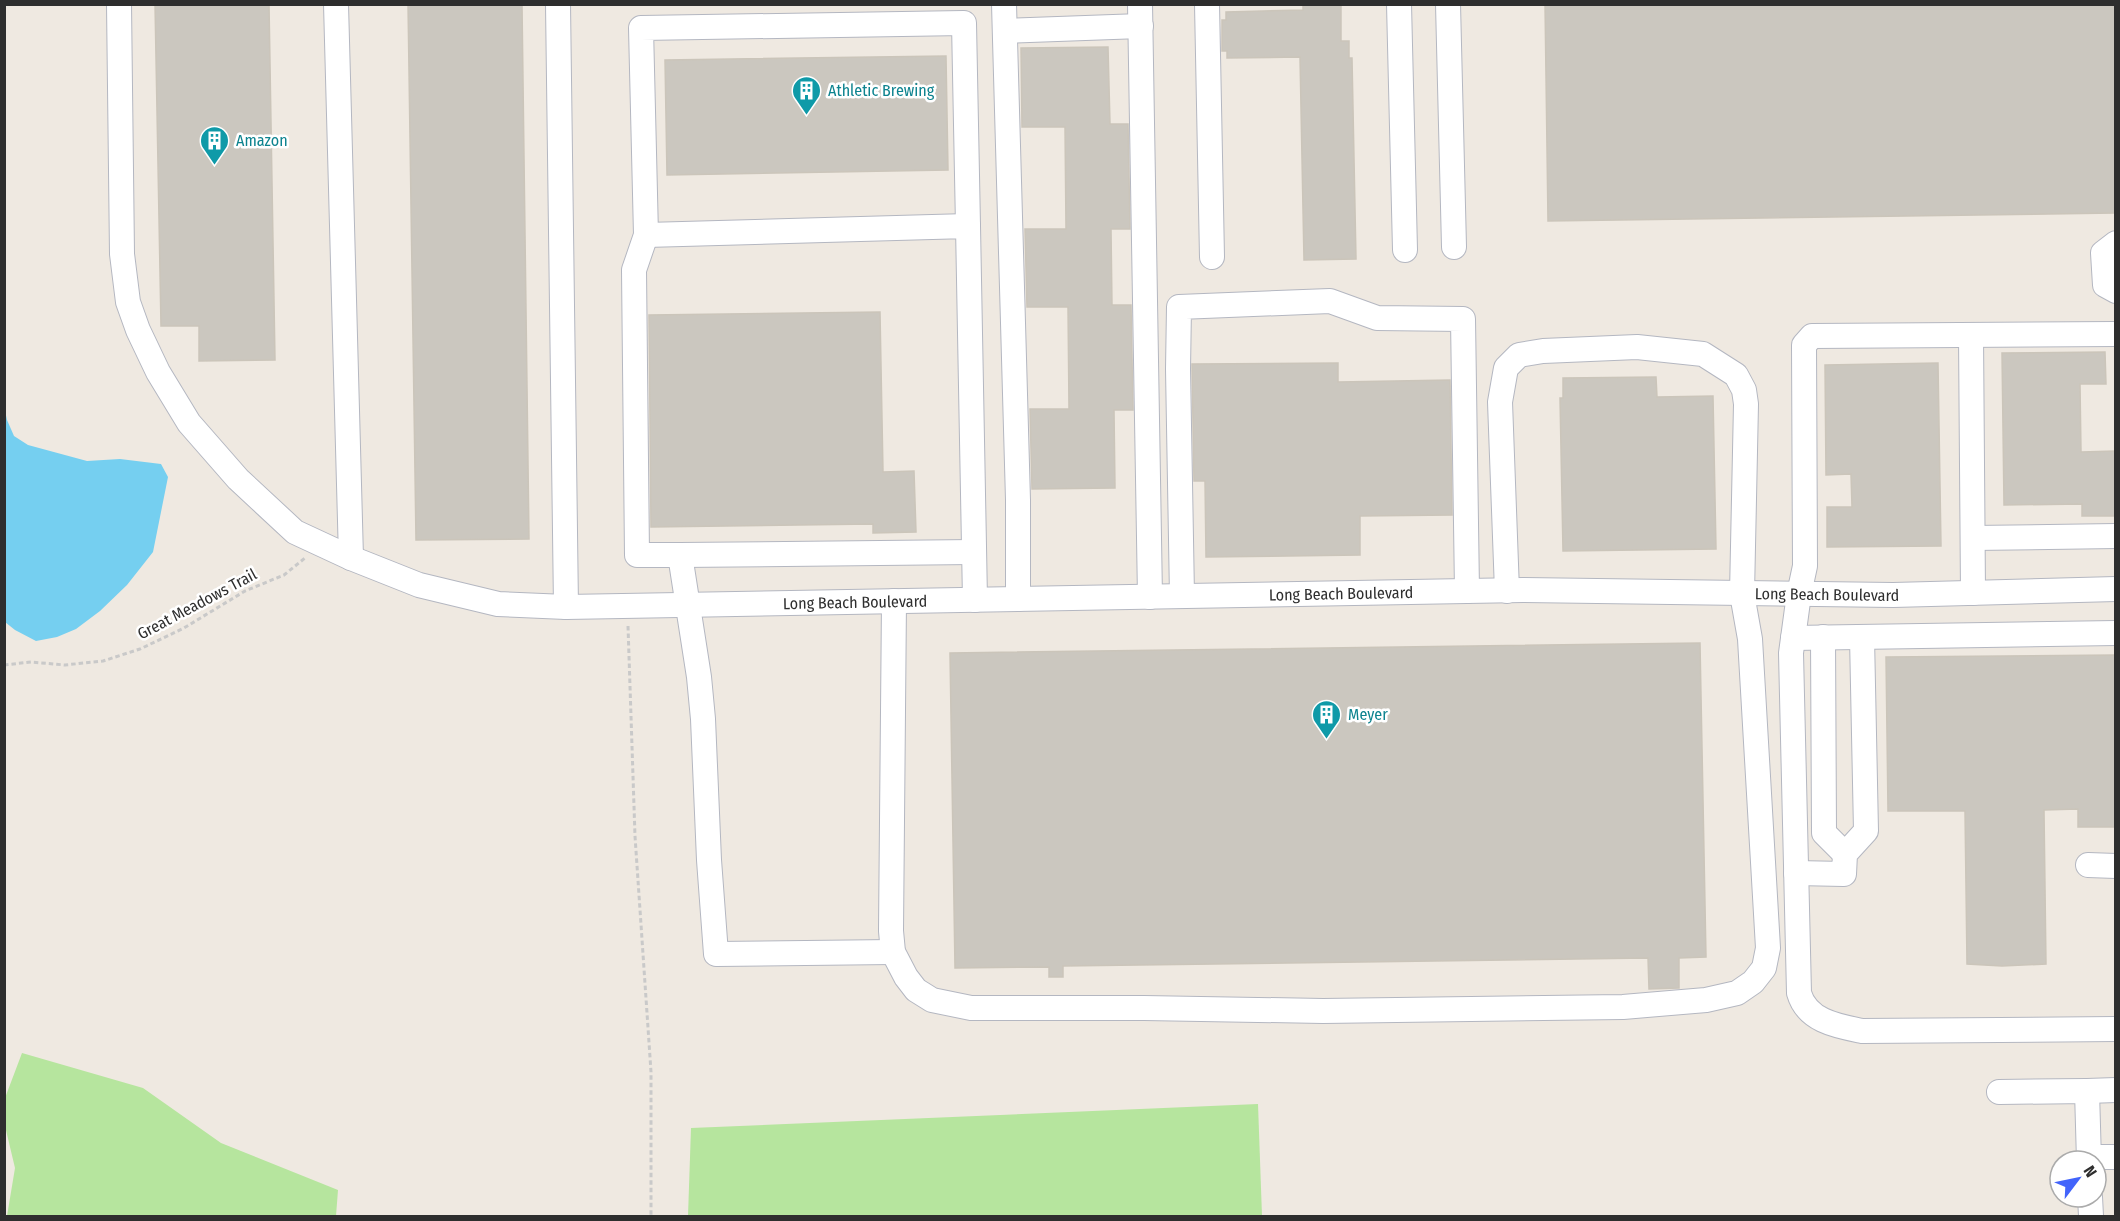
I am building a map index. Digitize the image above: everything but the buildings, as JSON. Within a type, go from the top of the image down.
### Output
[{"type":"street","name":"Long Beach Boulevard","points":[[119,4],[122,254],[128,302],[138,330],[158,372],[189,423],[213,453],[295,532],[351,558],[419,585],[498,604],[566,607],[1467,591],[1893,595],[2115,589]]},
{"type":"street","points":[[336,4],[351,558]]},
{"type":"street","points":[[558,4],[566,607]]},
{"type":"street","points":[[1004,4],[1018,500],[1018,599]]},
{"type":"street","points":[[1207,4],[1212,257]]},
{"type":"street","points":[[1399,4],[1405,250]]},
{"type":"street","points":[[1448,4],[1454,248]]},
{"type":"street","points":[[974,552],[637,555],[634,270],[646,235],[641,28],[964,14],[975,600]]},
{"type":"street","points":[[1005,31],[1140,15],[1150,597]]},
{"type":"street","points":[[646,235],[969,226]]},
{"type":"street","points":[[2115,243],[2103,253],[2105,285],[2115,291]]},
{"type":"street","points":[[1182,596],[1179,307],[1330,301],[1377,318],[1463,319],[1467,591]]},
{"type":"street","points":[[2115,333],[1812,336],[1804,345],[1805,566],[1799,594],[1791,664],[1799,993],[1805,1008],[1823,1021],[1862,1031],[2115,1029]]},
{"type":"street","points":[[1971,335],[1973,593]]},
{"type":"street","points":[[894,601],[891,931],[893,952],[906,978],[916,990],[932,1000],[971,1008],[1323,1011],[1623,1007],[1706,1000],[1737,993],[1753,982],[1764,968],[1768,948],[1750,639],[1742,594],[1746,404],[1744,390],[1736,375],[1703,354],[1637,347],[1543,351],[1519,355],[1506,368],[1500,402],[1507,591]]},
{"type":"street","points":[[1973,538],[2115,536]]},
{"type":"street","points":[[680,555],[702,708],[716,954],[893,952]]},
{"type":"street","points":[[1793,638],[2115,633]]},
{"type":"street","points":[[1823,637],[1824,833],[1845,864]]},
{"type":"street","points":[[1796,873],[1845,864],[1866,831],[1862,637]]},
{"type":"street","points":[[2088,865],[2115,866]]},
{"type":"street","points":[[1999,1092],[2115,1090]]},
{"type":"street","points":[[2087,1091],[2089,1149]]},
{"type":"path","name":"Great Meadows Trail","points":[[4,665],[31,662],[66,665],[103,661],[140,649],[184,628],[244,591],[284,574],[308,555],[313,540]]},
{"type":"path","points":[[627,606],[635,836],[651,1072],[651,1216]]},
{"type":"green space","points":[[22,1053],[143,1088],[221,1143],[338,1190],[336,1216],[7,1216],[15,1168],[5,1126],[5,1098]]},
{"type":"green space","points":[[1258,1104],[1262,1216],[688,1216],[691,1128]]},
{"type":"water","points":[[4,406],[14,436],[28,445],[87,461],[120,459],[161,464],[168,477],[153,552],[127,585],[100,611],[76,629],[57,637],[36,641],[5,622]]},
{"type":"place","name":"Athletic Brewing","points":[[807,116]]},
{"type":"place","name":"Amazon","points":[[215,166]]},
{"type":"place","name":"Meyer","points":[[1327,740]]}]
